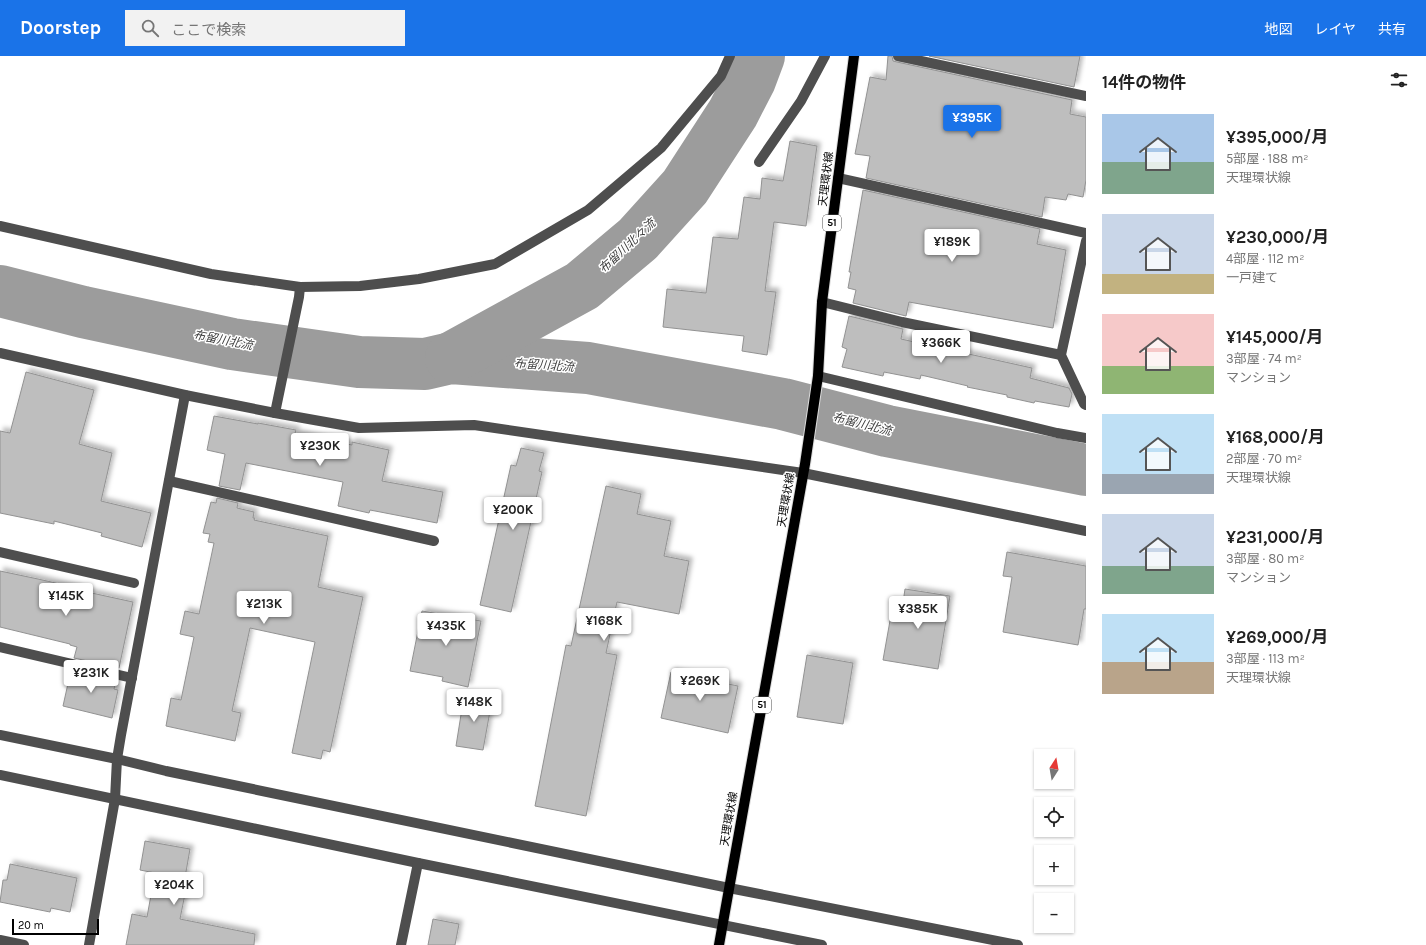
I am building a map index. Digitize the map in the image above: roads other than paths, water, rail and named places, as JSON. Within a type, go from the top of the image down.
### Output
[{"type":"main road","name":"天理環状線","points":[[720,945],[804,469],[818,376],[822,302],[854,56]]},
{"type":"street","points":[[0,226],[211,274],[300,292],[419,279],[495,264],[588,210],[661,148],[721,76],[730,56]]},
{"type":"street","points":[[759,162],[801,101],[825,56]]},
{"type":"street","points":[[898,56],[1086,96]]},
{"type":"street","points":[[838,178],[1086,233]]},
{"type":"street","points":[[1086,241],[1084,258],[1061,355],[1084,404],[1086,404]]},
{"type":"street","points":[[275,410],[300,292]]},
{"type":"street","points":[[822,302],[902,322],[1061,355]]},
{"type":"street","points":[[0,353],[185,395],[275,410],[360,428],[474,425],[804,469],[1086,532]]},
{"type":"street","points":[[818,376],[1057,433],[1086,438]]},
{"type":"street","points":[[88,945],[115,799],[118,759],[132,678],[185,395]]},
{"type":"street","points":[[169,481],[434,541]]},
{"type":"street","points":[[0,552],[134,583]]},
{"type":"street","points":[[0,647],[132,678]]},
{"type":"street","points":[[0,735],[729,888],[1018,945]]},
{"type":"street","points":[[0,775],[418,863],[822,945]]},
{"type":"street","points":[[401,945],[418,863]]},
{"type":"street","points":[[0,940],[24,945]]},
{"type":"waterway","name":"布留川北々流","points":[[451,358],[582,286],[638,239],[685,187],[733,113],[750,80],[759,56]]},
{"type":"waterway","name":"布留川北流","points":[[0,291],[83,312],[232,344],[359,362],[425,364],[451,358],[588,368],[783,404],[887,431],[1086,470]]}]
